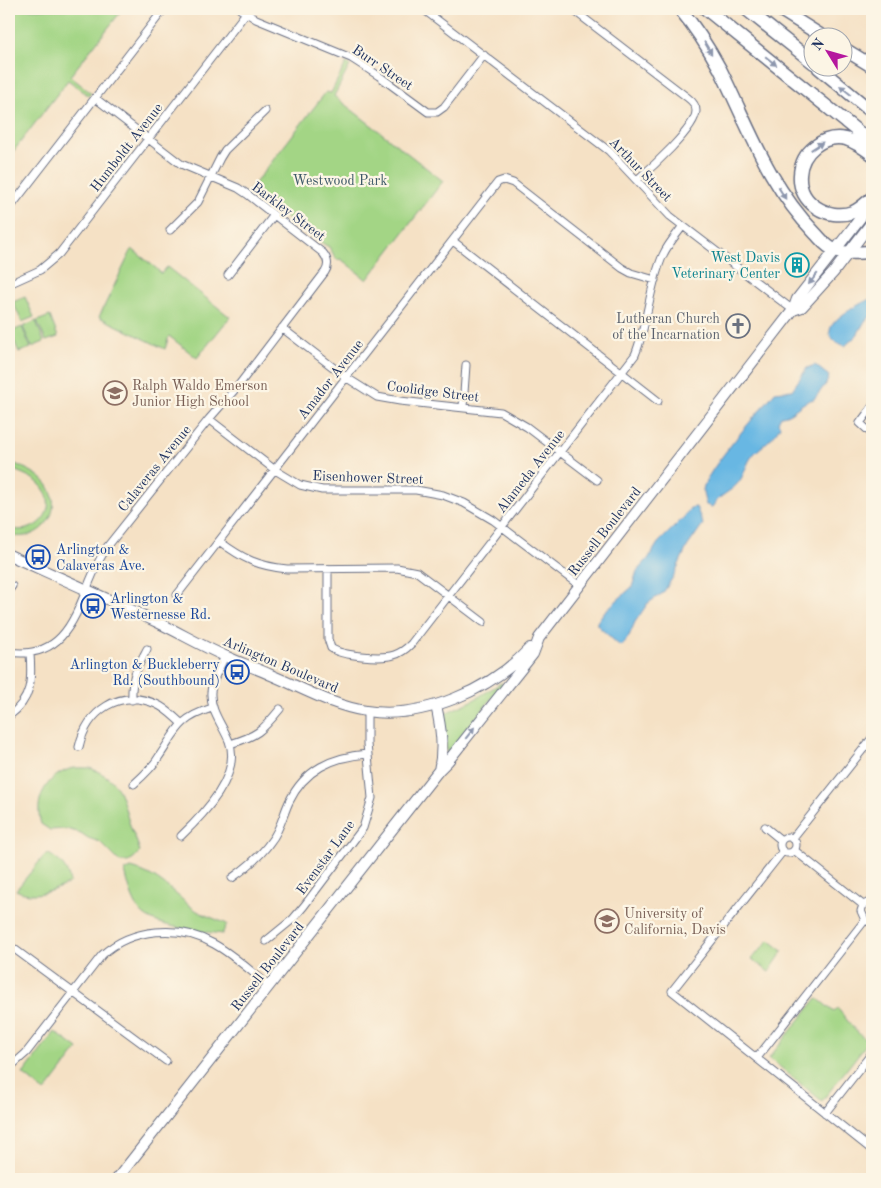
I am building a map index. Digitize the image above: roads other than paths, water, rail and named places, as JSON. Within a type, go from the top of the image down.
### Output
[{"type":"highway","points":[[680,9],[698,32],[720,68],[767,168],[780,190],[806,224],[829,247],[842,252],[872,252]]},
{"type":"highway","points":[[706,9],[872,143]]},
{"type":"highway","points":[[746,9],[804,55]]},
{"type":"highway","points":[[779,9],[809,28]]},
{"type":"highway","points":[[854,55],[872,66]]},
{"type":"highway","points":[[830,78],[872,112]]},
{"type":"highway","points":[[872,154],[853,142],[844,139],[827,140],[813,147],[807,154],[803,161],[800,175],[801,188],[809,202],[829,214],[836,215],[853,212],[872,198]]},
{"type":"main road","name":"Russell Boulevard","points":[[842,252],[872,204]]},
{"type":"main road","name":"Russell Boulevard","points":[[117,1179],[439,770],[533,654],[540,638],[792,310],[797,299],[872,222]]},
{"type":"main road","name":"Arlington Boulevard","points":[[9,555],[155,621],[225,656],[335,703],[367,712],[387,713],[436,705],[464,695],[487,683],[510,666],[540,638]]},
{"type":"main road","points":[[436,705],[442,740],[442,756],[439,770]]},
{"type":"street","points":[[9,209],[164,9]]},
{"type":"street","points":[[240,9],[248,11]]},
{"type":"street","points":[[572,9],[694,104],[696,113],[693,120],[668,153],[637,180]]},
{"type":"street","name":"Arthur Street","points":[[426,10],[609,151],[660,206],[683,226],[792,310]]},
{"type":"street","name":"Burr Street","points":[[248,11],[256,19],[351,58],[428,112],[438,112],[444,107],[484,55]]},
{"type":"street","name":"Humboldt Avenue","points":[[9,284],[40,270],[55,258],[248,11]]},
{"type":"street","name":"Barkley Street","points":[[95,98],[181,164],[238,188],[274,215],[325,255],[328,264],[324,272]]},
{"type":"street","points":[[170,230],[198,202],[225,150],[265,111]]},
{"type":"street","name":"Amador Avenue","points":[[177,595],[498,182],[504,180],[513,183],[622,268],[631,273],[656,280]]},
{"type":"street","points":[[228,275],[274,215]]},
{"type":"street","name":"Alameda Avenue","points":[[328,569],[328,640],[331,648],[340,652],[379,657],[396,655],[411,644],[635,355],[643,336],[664,253],[683,226]]},
{"type":"street","points":[[453,241],[658,401]]},
{"type":"street","name":"Calaveras Avenue","points":[[30,654],[58,640],[68,630],[97,562],[107,547],[209,419],[238,386],[324,272]]},
{"type":"street","name":"Coolidge Street","points":[[282,328],[347,378],[376,396],[400,401],[501,412],[527,427],[597,480]]},
{"type":"street","points":[[463,407],[466,366]]},
{"type":"street","points":[[872,407],[860,423],[872,434]]},
{"type":"street","name":"Eisenhower Street","points":[[209,419],[294,483],[312,489],[400,489],[432,492],[471,506],[503,527],[580,586]]},
{"type":"street","points":[[219,541],[237,555],[263,565],[288,569],[406,569],[417,572],[450,595],[483,622]]},
{"type":"street","points":[[132,700],[134,673],[148,649]]},
{"type":"street","points":[[9,652],[30,654],[32,674],[28,692],[22,703],[9,716]]},
{"type":"street","points":[[181,836],[201,816],[224,784],[230,765],[230,744],[212,708],[211,693],[213,682],[225,656]]},
{"type":"street","points":[[79,747],[82,733],[90,719],[99,711],[114,703],[141,700],[156,704],[166,709],[181,723]]},
{"type":"street","points":[[134,784],[156,761],[181,723],[193,715],[212,708]]},
{"type":"street","points":[[230,744],[256,734],[265,727],[280,709]]},
{"type":"street","name":"Evenstar Lane","points":[[266,941],[293,919],[363,828],[372,798],[367,754],[367,712]]},
{"type":"street","points":[[792,839],[872,738]]},
{"type":"street","points":[[232,878],[256,859],[271,842],[292,796],[304,780],[331,761],[342,757],[367,754]]},
{"type":"street","points":[[765,827],[781,840]]},
{"type":"street","points":[[781,840],[785,837],[792,839],[795,843],[794,850]]},
{"type":"street","points":[[781,840],[780,845],[783,851],[787,853],[794,850]]},
{"type":"street","points":[[794,850],[863,905]]},
{"type":"street","points":[[783,851],[672,991],[872,1150]]},
{"type":"street","points":[[863,905],[872,901]]},
{"type":"street","points":[[757,1058],[869,922],[861,912],[863,905]]},
{"type":"street","points":[[9,1068],[26,1053],[97,961],[112,946],[130,937],[157,932],[193,936],[210,941],[270,986]]},
{"type":"street","points":[[10,948],[166,1061]]},
{"type":"street","points":[[825,1113],[872,1053]]},
{"type":"water","points":[[872,298],[872,315],[865,321],[857,335],[845,346],[834,340],[830,334],[831,327],[835,321],[851,309]]},
{"type":"water","points":[[815,365],[829,376],[826,384],[814,399],[781,416],[778,422],[780,426],[777,431],[753,455],[738,483],[712,507],[706,505],[703,490],[706,481],[723,455],[775,392],[792,390],[807,368]]},
{"type":"water","points":[[696,507],[703,524],[687,547],[663,593],[648,603],[635,622],[629,636],[623,645],[620,646],[597,625],[597,622],[604,612],[632,587],[637,571],[648,559],[658,543],[685,516],[690,508]]},
{"type":"place","name":"West Davis Veterinary Center","points":[[797,265]]},
{"type":"place","name":"Lutheran Church of the Incarnation","points":[[738,326]]},
{"type":"place","name":"Ralph Waldo Emerson Junior High School","points":[[115,393]]},
{"type":"place","name":"Arlington & Calaveras Ave.","points":[[38,557]]},
{"type":"place","name":"Arlington & Westernesse Rd.","points":[[93,606]]},
{"type":"place","name":"Arlington & Buckleberry Rd. (Southbound)","points":[[237,672]]},
{"type":"place","name":"University of California, Davis","points":[[607,921]]},
{"type":"park label","name":"Westwood Park","points":[[340,180]]}]
